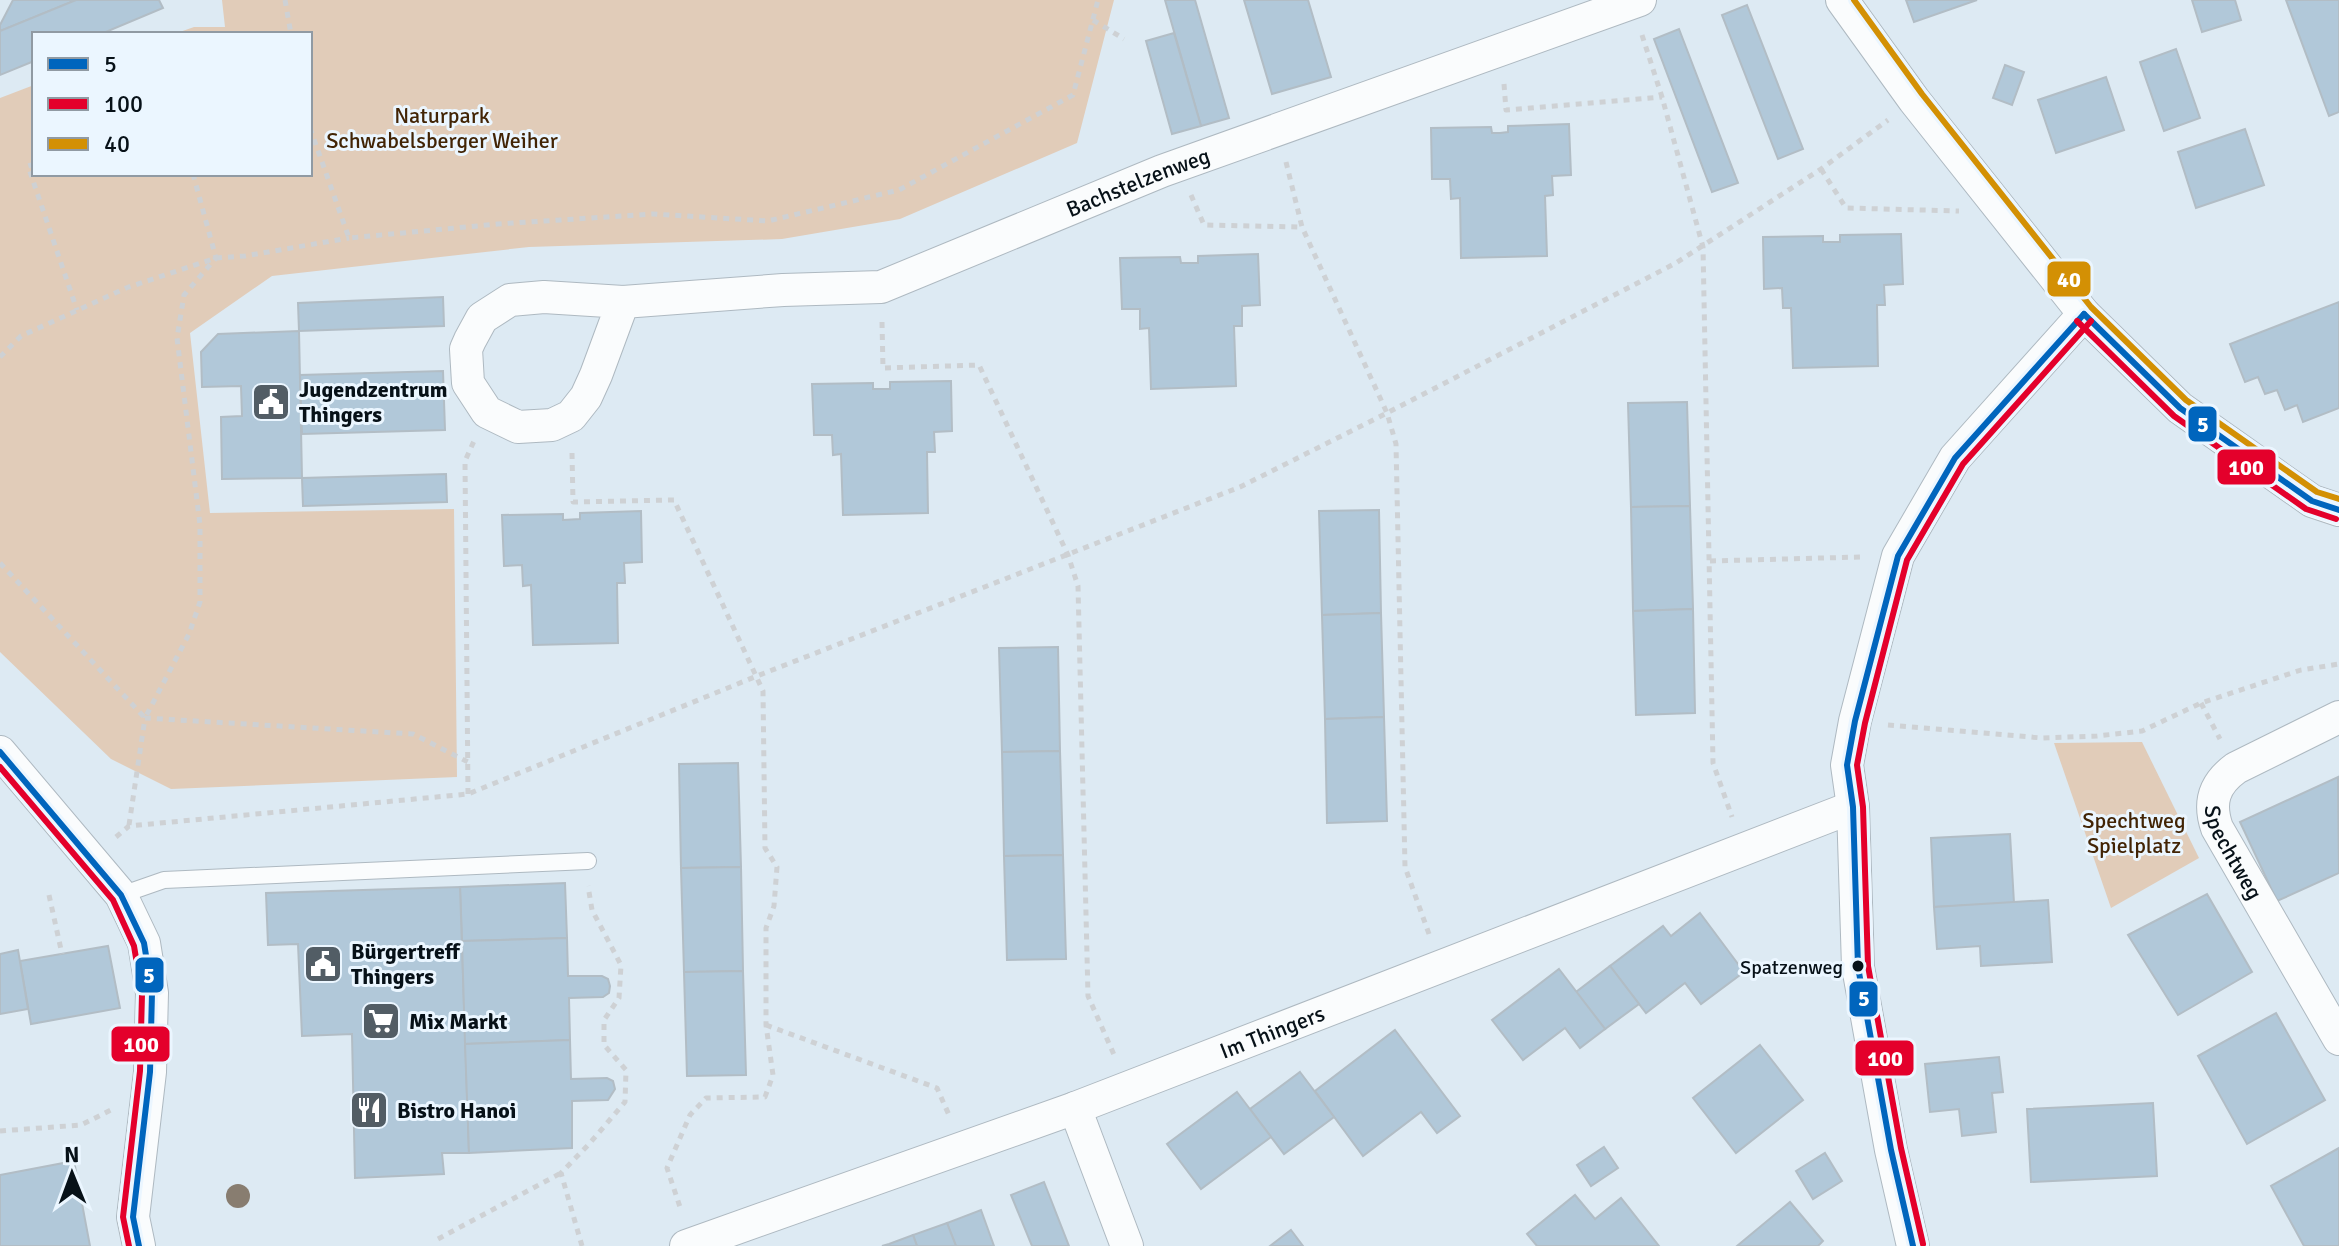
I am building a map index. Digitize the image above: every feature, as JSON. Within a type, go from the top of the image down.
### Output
[{"type":"street","points":[[1842,0],[1914,100],[2084,314],[2180,408],[2312,501],[2339,510]]},
{"type":"street","name":"Bachstelzenweg","points":[[487,412],[468,383],[466,349],[482,318],[510,300],[544,297],[623,302],[783,290],[881,287],[1178,165],[1636,1]]},
{"type":"street","points":[[487,412],[518,427],[552,425],[571,416],[586,397],[623,302]]},
{"type":"street","points":[[1913,1246],[1891,1150],[1858,967],[1853,807],[1847,765],[1855,721],[1898,556],[1955,458],[2084,314]]},
{"type":"street","name":"Spechtweg","points":[[2339,717],[2222,778],[2214,791],[2212,813],[2217,828],[2339,1039]]},
{"type":"street","points":[[0,752],[121,895],[144,943],[152,993],[150,1072],[133,1217],[139,1246]]},
{"type":"street","name":"Im Thingers","points":[[689,1245],[1075,1108],[1853,807]]},
{"type":"street","points":[[1075,1108],[1127,1246]]},
{"type":"lane","points":[[121,895],[164,880],[588,861]]},
{"type":"path","points":[[285,0],[291,32]]},
{"type":"path","points":[[0,357],[21,336],[77,310],[126,288],[216,258],[349,238],[498,224],[653,214],[768,221],[899,190],[1073,95],[1098,0]]},
{"type":"path","points":[[1636,1],[1703,247],[1713,763],[1743,848]]},
{"type":"path","points":[[1093,20],[1124,39]]},
{"type":"path","points":[[1501,50],[1506,110],[1662,97]]},
{"type":"path","points":[[91,858],[129,826],[468,794],[757,676],[1240,487],[1703,247],[1821,169],[1914,100]]},
{"type":"path","points":[[1278,130],[1302,227],[1387,413],[1396,444],[1405,867],[1441,966]]},
{"type":"path","points":[[312,134],[349,238]]},
{"type":"path","points":[[32,165],[28,166],[77,310]]},
{"type":"path","points":[[1178,165],[1204,225],[1302,227]]},
{"type":"path","points":[[1821,169],[1846,208],[1964,211],[1990,196]]},
{"type":"path","points":[[194,176],[216,258]]},
{"type":"path","points":[[129,826],[145,718],[189,634],[200,602],[200,525],[177,338],[184,295],[216,258]]},
{"type":"path","points":[[881,287],[883,368],[979,365],[1068,555],[1078,586],[1088,996],[1129,1087]]},
{"type":"path","points":[[468,794],[465,461],[487,412]]},
{"type":"path","points":[[571,416],[573,502],[674,500],[763,691],[765,848],[777,867],[774,906],[766,928],[766,1025],[773,1075],[765,1097],[706,1098],[690,1115],[667,1168],[689,1245]]},
{"type":"path","points":[[1710,561],[1898,556]]},
{"type":"path","points":[[0,563],[145,718],[413,734],[468,762]]},
{"type":"path","points":[[1855,721],[2042,738],[2142,731],[2201,703],[2301,670],[2339,664]]},
{"type":"path","points":[[49,895],[62,954]]},
{"type":"path","points":[[438,1239],[561,1173],[625,1102],[626,1070],[604,1045],[604,1020],[619,998],[621,965],[592,910]]},
{"type":"path","points":[[766,1025],[937,1088],[963,1148]]},
{"type":"path","points":[[0,1131],[81,1125],[121,1104],[150,1072]]},
{"type":"path","points":[[561,1173],[582,1246]]},
{"type":"green space","name":"Naturpark Schwabelsberger Weiher","points":[[222,0],[1114,0],[1077,143],[900,219],[782,239],[529,247],[272,276],[190,333],[210,513],[454,509],[457,777],[171,789],[111,759],[0,652],[0,98],[32,86],[32,176],[312,176],[312,32],[180,32],[194,27],[225,27]]},
{"type":"green space","name":"Spechtweg Spielplatz","points":[[2142,742],[2199,858],[2111,908],[2054,743]]},
{"type":"building","points":[[13,0],[76,0],[0,31]]},
{"type":"building","points":[[76,0],[159,0],[163,8],[106,32],[32,32],[32,62],[0,75],[0,31]]},
{"type":"building","points":[[1165,0],[1195,0],[1229,118],[1201,126]]},
{"type":"building","points":[[1244,0],[1308,0],[1331,77],[1272,94]]},
{"type":"building","points":[[1906,0],[1977,0],[1914,22]]},
{"type":"building","points":[[2192,0],[2235,0],[2241,20],[2202,32]]},
{"type":"building","points":[[2286,0],[2339,0],[2339,112],[2329,116]]},
{"type":"building","points":[[1747,5],[1803,149],[1778,159],[1722,15]]},
{"type":"building","points":[[1679,29],[1738,183],[1712,192],[1654,39]]},
{"type":"building","points":[[1174,33],[1201,126],[1172,134],[1146,41]]},
{"type":"building","points":[[2176,49],[2200,118],[2164,131],[2140,62]]},
{"type":"building","points":[[2005,65],[2024,72],[2012,105],[1993,98]]},
{"type":"building","points":[[2106,77],[2124,130],[2056,153],[2038,100]]},
{"type":"building","points":[[1569,124],[1571,175],[1552,176],[1553,195],[1545,196],[1547,256],[1461,258],[1460,198],[1451,199],[1450,179],[1432,179],[1431,128],[1491,127],[1492,133],[1500,133],[1508,132],[1508,126]]},
{"type":"building","points":[[2245,129],[2264,185],[2196,208],[2178,152]]},
{"type":"building","points":[[1901,234],[1903,284],[1884,285],[1885,305],[1877,305],[1878,366],[1793,368],[1791,308],[1783,308],[1782,288],[1764,289],[1763,237],[1823,236],[1823,242],[1840,242],[1840,235]]},
{"type":"building","points":[[1258,254],[1260,305],[1242,306],[1242,326],[1234,326],[1236,386],[1151,389],[1149,328],[1140,329],[1140,309],[1122,309],[1120,258],[1180,257],[1181,263],[1198,263],[1198,256]]},
{"type":"building","points":[[443,297],[444,326],[299,331],[298,303]]},
{"type":"building","points":[[2339,302],[2339,408],[2303,422],[2297,405],[2285,410],[2277,390],[2265,394],[2258,377],[2245,382],[2230,344]]},
{"type":"building","name":"Jugendzentrum Thingers","points":[[299,331],[302,478],[222,479],[221,417],[242,416],[241,386],[202,387],[201,352],[218,334]]},
{"type":"building","points":[[443,371],[445,430],[302,434],[300,375]]},
{"type":"building","points":[[951,381],[952,431],[934,432],[935,452],[927,452],[928,513],[843,515],[841,454],[833,455],[832,435],[814,435],[812,384],[873,383],[873,389],[890,389],[890,382]]},
{"type":"building","points":[[1687,402],[1690,506],[1631,507],[1628,403]]},
{"type":"building","points":[[446,474],[447,502],[303,506],[302,478]]},
{"type":"building","points":[[1690,506],[1693,609],[1633,611],[1631,507]]},
{"type":"building","points":[[1379,510],[1381,613],[1322,615],[1319,511]]},
{"type":"building","points":[[641,511],[642,562],[624,563],[625,583],[617,583],[618,643],[533,645],[531,585],[523,586],[522,565],[504,566],[502,515],[563,514],[563,520],[580,519],[580,513]]},
{"type":"building","points":[[1693,609],[1695,713],[1636,715],[1633,611]]},
{"type":"building","points":[[1381,613],[1384,717],[1325,719],[1322,615]]},
{"type":"building","points":[[1058,647],[1060,751],[1002,752],[999,648]]},
{"type":"building","points":[[1384,717],[1387,821],[1327,823],[1325,719]]},
{"type":"building","points":[[1060,751],[1063,855],[1004,856],[1002,752]]},
{"type":"building","points":[[738,763],[741,867],[681,868],[679,764]]},
{"type":"building","points":[[2338,777],[2339,873],[2277,901],[2240,822]]},
{"type":"building","points":[[2010,834],[2014,903],[1934,907],[1931,838]]},
{"type":"building","points":[[1063,855],[1066,959],[1007,960],[1004,856]]},
{"type":"building","points":[[741,867],[743,971],[684,972],[681,868]]},
{"type":"building","points":[[565,883],[567,938],[462,941],[460,887]]},
{"type":"building","points":[[460,887],[469,1153],[442,1153],[444,1174],[355,1178],[352,1034],[302,1036],[298,944],[268,945],[266,893]]},
{"type":"building","points":[[2207,894],[2252,972],[2178,1015],[2128,935]]},
{"type":"building","points":[[2048,900],[2052,962],[1981,966],[1980,946],[1937,949],[1934,907]]},
{"type":"building","points":[[1700,913],[1744,972],[1701,1004],[1685,983],[1646,1013],[1610,966],[1663,926],[1671,936]]},
{"type":"building","points":[[567,938],[568,976],[602,976],[608,979],[610,986],[609,993],[603,997],[569,998],[570,1040],[465,1044],[462,941]]},
{"type":"building","points":[[108,946],[120,1008],[31,1024],[20,961]]},
{"type":"building","points":[[18,950],[28,1009],[0,1014],[0,954]]},
{"type":"building","points":[[1610,966],[1639,1004],[1605,1029],[1576,992]]},
{"type":"building","points":[[1559,969],[1605,1029],[1580,1048],[1565,1028],[1523,1060],[1492,1020]]},
{"type":"building","points":[[743,971],[746,1075],[687,1076],[684,972]]},
{"type":"building","points":[[2276,1013],[2325,1100],[2247,1144],[2198,1056]]},
{"type":"building","points":[[1395,1030],[1460,1116],[1437,1133],[1421,1112],[1363,1156],[1315,1091]]},
{"type":"building","points":[[570,1040],[571,1079],[607,1078],[613,1081],[615,1089],[608,1100],[572,1101],[572,1148],[469,1153],[465,1044]]},
{"type":"building","points":[[1760,1045],[1803,1100],[1736,1153],[1693,1098]]},
{"type":"building","points":[[1999,1057],[2003,1092],[1992,1093],[1996,1132],[1962,1136],[1959,1109],[1930,1112],[1925,1064]]},
{"type":"building","points":[[1300,1072],[1334,1117],[1284,1154],[1250,1109]]},
{"type":"building","points":[[1237,1092],[1271,1137],[1201,1189],[1167,1144]]},
{"type":"building","points":[[2153,1103],[2157,1176],[2031,1182],[2027,1109]]},
{"type":"building","points":[[1604,1147],[1618,1168],[1591,1186],[1577,1165]]},
{"type":"building","points":[[2339,1148],[2339,1246],[2304,1246],[2271,1186]]},
{"type":"building","points":[[1825,1153],[1842,1181],[1813,1199],[1796,1171]]},
{"type":"building","points":[[74,1161],[90,1246],[0,1246],[0,1175]]},
{"type":"building","points":[[1044,1182],[1069,1246],[1032,1246],[1011,1195]]},
{"type":"building","points":[[1575,1195],[1595,1219],[1621,1198],[1659,1246],[1537,1246],[1527,1234]]},
{"type":"building","points":[[1790,1202],[1823,1241],[1818,1246],[1737,1246]]},
{"type":"building","points":[[981,1210],[994,1246],[956,1246],[947,1223]]},
{"type":"building","points":[[947,1223],[956,1246],[917,1246],[913,1235]]},
{"type":"building","points":[[1291,1230],[1303,1246],[1270,1246]]},
{"type":"building","points":[[913,1235],[917,1246],[882,1246],[889,1244]]},
{"type":"transit line","name":"40","points":[[1854,0],[1922,94],[2091,307],[2186,400],[2317,492],[2339,499]]},
{"type":"transit line","name":"5","points":[[2084,314],[2180,408],[2312,501],[2339,510]]},
{"type":"transit line","name":"5","points":[[1913,1246],[1891,1150],[1858,967],[1853,807],[1847,765],[1855,721],[1898,556],[1955,458],[2084,314]]},
{"type":"transit line","name":"100","points":[[2077,321],[2174,416],[2306,509],[2336,519]]},
{"type":"transit line","name":"100","points":[[1923,1244],[1901,1148],[1868,966],[1863,807],[1857,765],[1907,560],[1963,464],[2091,321]]},
{"type":"transit line","name":"5","points":[[0,752],[121,895],[144,943],[152,993],[150,1072],[133,1217],[139,1246]]},
{"type":"transit line","name":"100","points":[[0,767],[113,900],[134,946],[142,994],[140,1071],[123,1217],[129,1246]]},
{"type":"place","name":"Jugendzentrum Thingers","points":[[271,402]]},
{"type":"place","name":"Bürgertreff Thingers","points":[[323,964]]},
{"type":"place","name":"Spatzenweg","points":[[1858,966]]},
{"type":"place","name":"Mix Markt","points":[[381,1021]]},
{"type":"place","name":"Bistro Hanoi","points":[[369,1110]]}]
